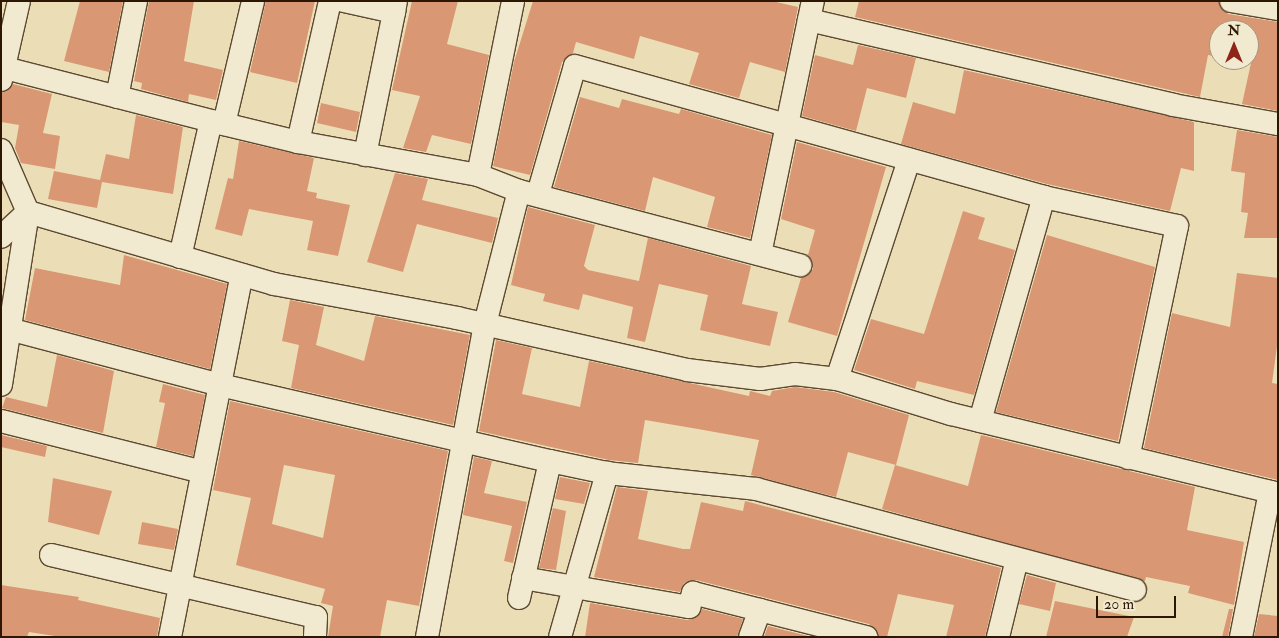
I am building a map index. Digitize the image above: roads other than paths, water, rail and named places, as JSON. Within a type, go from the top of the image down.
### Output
[{"type":"street","points":[[19,1],[2,72],[117,97],[298,142],[478,175],[528,192],[800,265]]},
{"type":"street","points":[[117,97],[136,1]]},
{"type":"street","points":[[180,257],[253,1]]},
{"type":"street","points":[[298,142],[330,1]]},
{"type":"street","points":[[344,1],[395,7],[365,155]]},
{"type":"street","points":[[478,175],[513,1]]},
{"type":"street","points":[[1231,1],[1278,10]]},
{"type":"street","points":[[760,254],[784,126],[811,11],[1164,102],[1278,124]]},
{"type":"street","points":[[427,637],[485,324],[528,192],[575,66],[784,126],[1044,197],[1177,226],[1128,458]]},
{"type":"street","points":[[1,150],[28,212],[7,328],[1,385]]},
{"type":"street","points":[[837,379],[908,160]]},
{"type":"street","points":[[980,422],[1044,197]]},
{"type":"street","points":[[28,212],[242,275],[485,324],[687,370],[760,379],[795,374],[837,379],[980,422],[1274,493],[1241,637]]},
{"type":"street","points":[[1,237],[28,212]]},
{"type":"street","points":[[170,637],[242,275]]},
{"type":"street","points":[[7,328],[220,385],[550,461],[607,473],[756,489],[1135,590]]},
{"type":"street","points":[[1,421],[203,472]]},
{"type":"street","points":[[550,461],[521,588],[572,588],[689,607],[693,592],[866,637]]},
{"type":"street","points":[[560,637],[572,588],[607,473]]},
{"type":"street","points":[[51,555],[316,617],[315,637]]},
{"type":"street","points":[[998,637],[1017,559]]},
{"type":"street","points":[[750,637],[760,610]]}]
